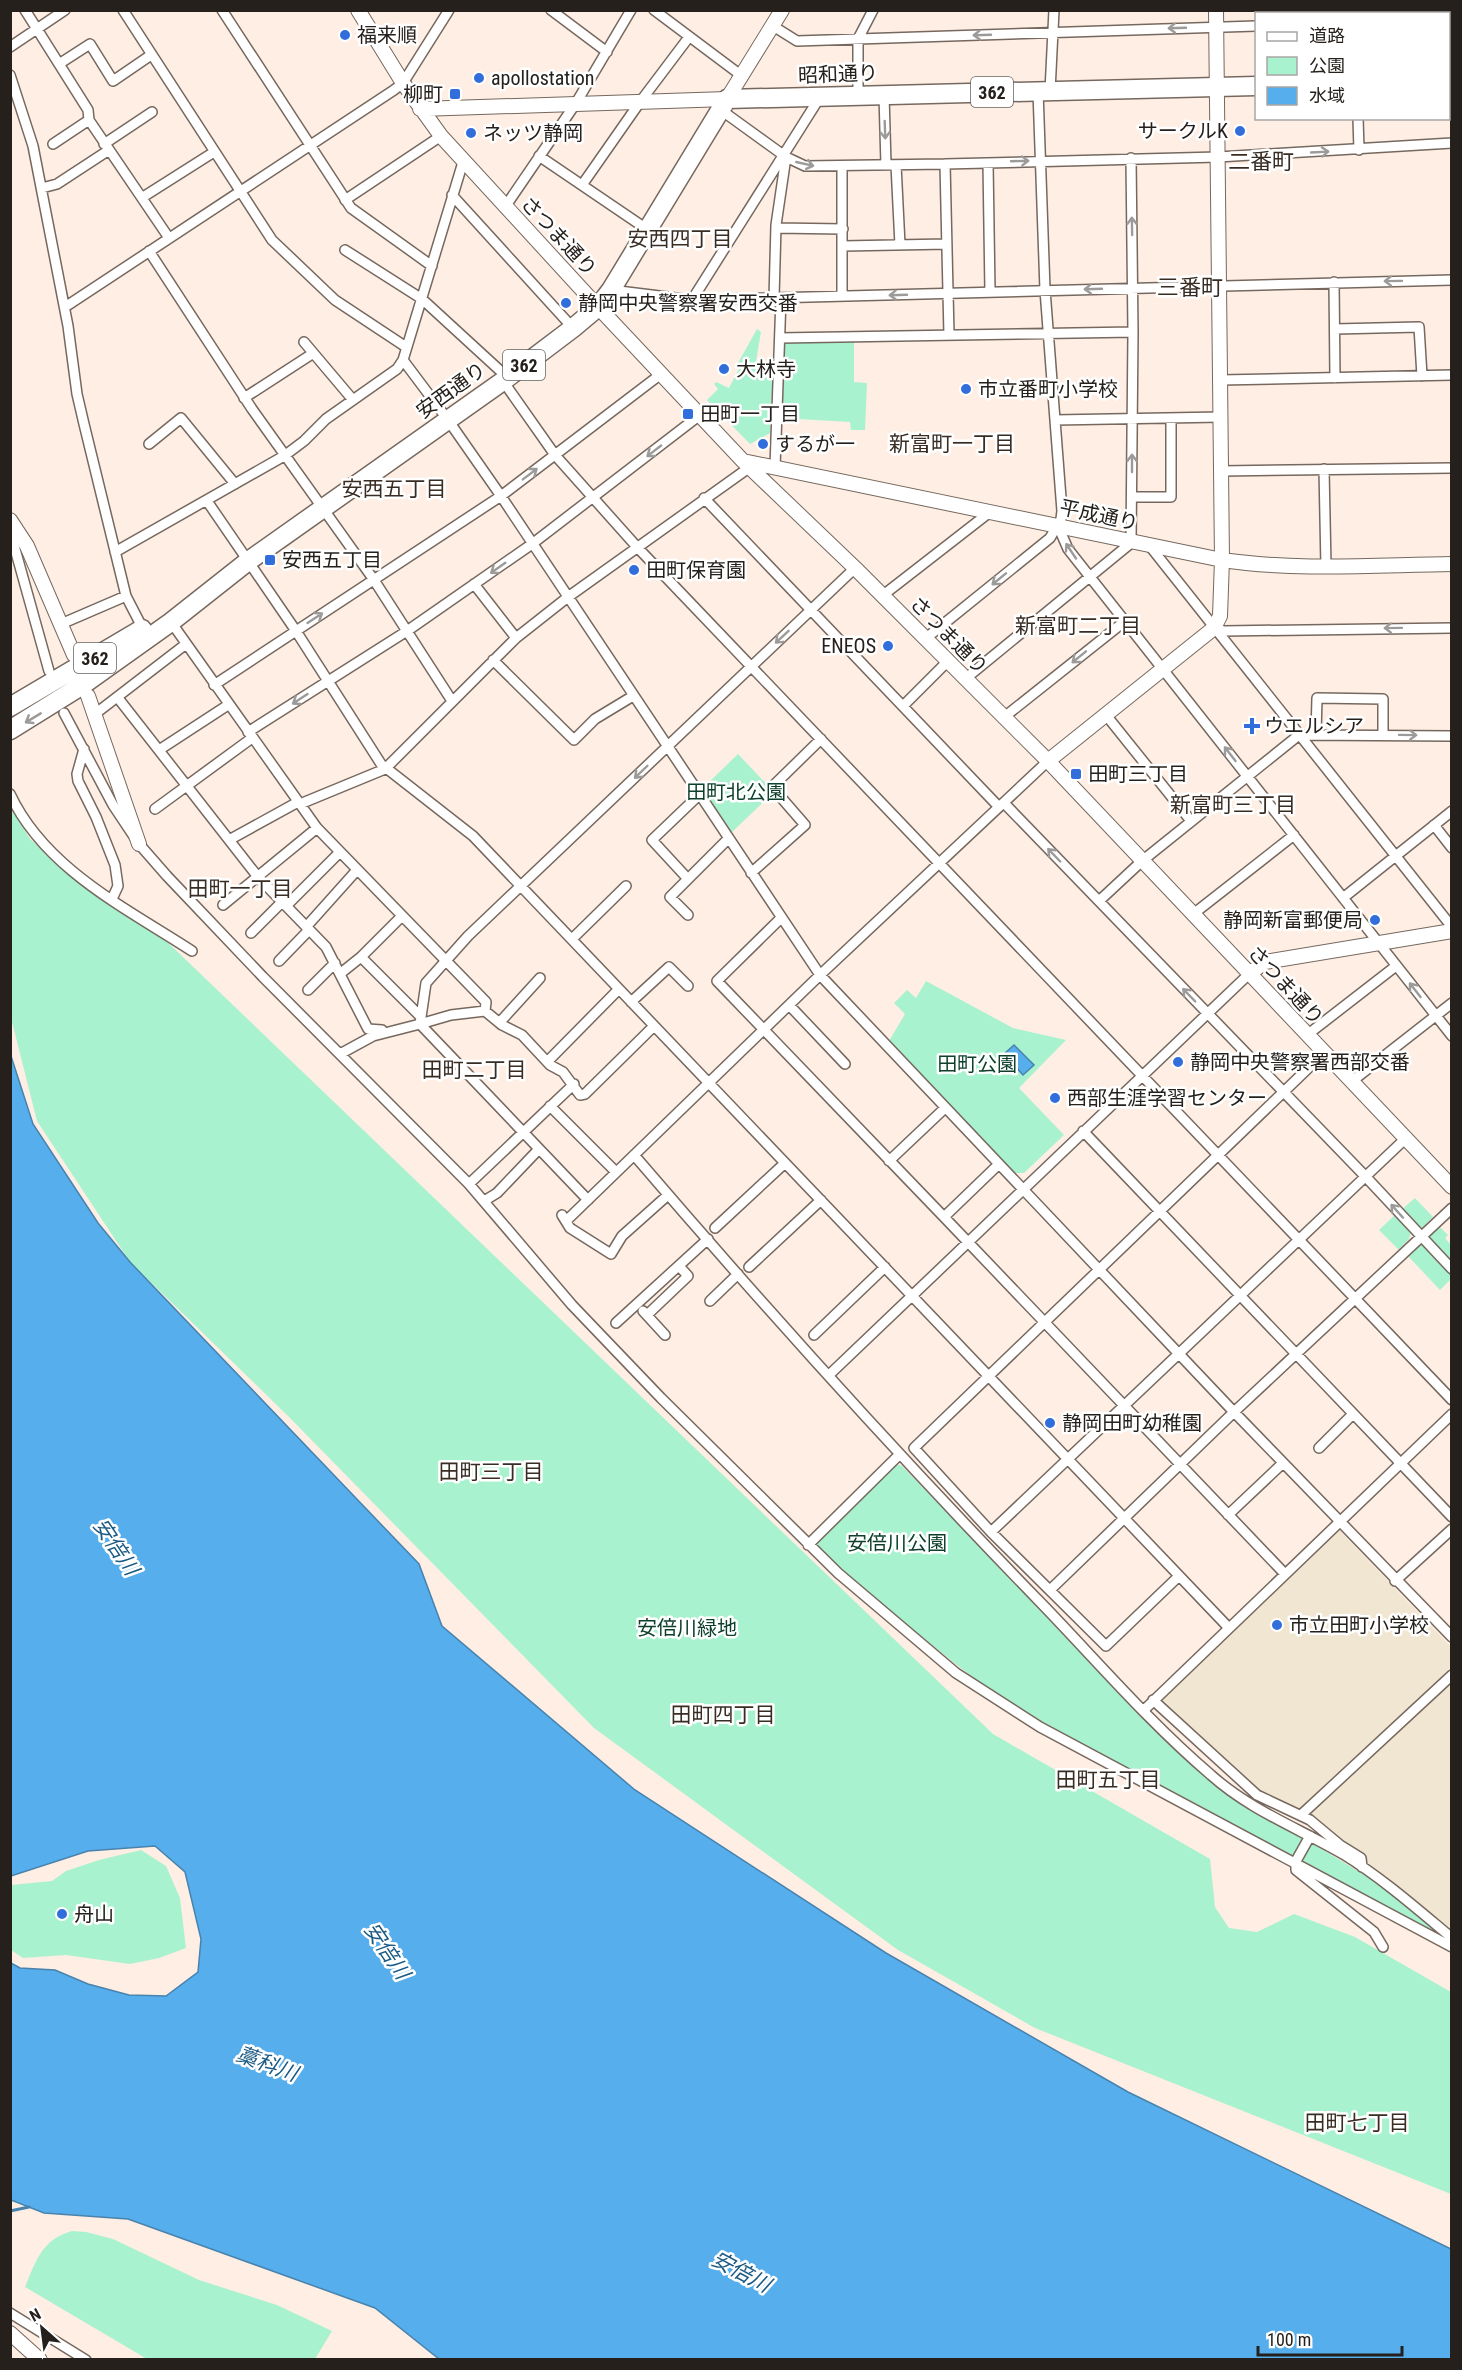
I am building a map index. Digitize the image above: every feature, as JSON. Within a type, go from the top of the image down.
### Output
[{"type":"highway","name":"昭和通り","points":[[724,105],[820,97],[1255,86]]},
{"type":"highway","name":"安西通り","points":[[59,709],[247,562],[505,379],[598,307]]},
{"type":"highway","name":"安西通り","points":[[48,679],[143,629],[247,562]]},
{"type":"highway","name":"362","points":[[10,707],[48,679]]},
{"type":"highway","name":"362","points":[[10,730],[59,709]]},
{"type":"street","points":[[25,10],[88,110],[89,120],[106,147],[143,197],[169,238]]},
{"type":"street","points":[[10,47],[65,10]]},
{"type":"street","points":[[123,10],[272,240],[335,300],[406,347]]},
{"type":"street","points":[[222,10],[351,208],[432,266]]},
{"type":"street","name":"さつま通り","points":[[358,10],[420,108],[441,136],[505,207],[747,464],[855,568],[1048,761],[1452,1187]]},
{"type":"street","points":[[551,10],[607,52]]},
{"type":"street","points":[[505,207],[576,103],[631,10]]},
{"type":"street","points":[[654,10],[742,76]]},
{"type":"street","points":[[598,307],[611,290],[782,10]]},
{"type":"street","points":[[858,96],[858,39],[873,10]]},
{"type":"street","points":[[925,639],[1050,538],[1058,526],[1062,511],[1046,290],[1041,160],[1044,91],[1054,10]]},
{"type":"street","points":[[668,1195],[622,1236],[611,1254],[570,1228],[564,1218],[588,1200],[820,975],[1048,761],[1214,628],[1220,616],[1222,560],[1216,10]]},
{"type":"street","points":[[64,307],[403,83],[447,11]]},
{"type":"street","points":[[773,26],[798,41],[1255,26]]},
{"type":"street","points":[[582,185],[639,102],[689,36]]},
{"type":"street","points":[[59,64],[90,44],[113,81],[151,55]]},
{"type":"street","points":[[10,75],[33,146],[42,188],[77,394],[126,596],[143,629]]},
{"type":"street","points":[[884,95],[886,165]]},
{"type":"street","points":[[692,300],[820,97]]},
{"type":"street","name":"昭和通り","points":[[420,108],[639,102],[724,105]]},
{"type":"street","points":[[724,105],[784,156],[805,166],[945,165],[1041,160],[1218,156],[1359,150],[1452,143]]},
{"type":"street","points":[[42,188],[57,184],[152,112]]},
{"type":"street","points":[[53,144],[89,120]]},
{"type":"street","points":[[1358,120],[1359,150]]},
{"type":"street","points":[[345,200],[441,136]]},
{"type":"street","points":[[143,197],[214,152]]},
{"type":"street","points":[[539,156],[648,230]]},
{"type":"street","points":[[775,467],[780,338],[776,228],[784,156]]},
{"type":"street","points":[[965,679],[1131,543],[1133,288],[1131,158]]},
{"type":"street","points":[[115,552],[284,456],[304,441],[326,419],[397,369],[403,360],[464,162]]},
{"type":"street","points":[[988,163],[990,292]]},
{"type":"street","points":[[896,165],[900,245]]},
{"type":"street","points":[[945,165],[949,335]]},
{"type":"street","points":[[842,166],[842,296]]},
{"type":"street","points":[[452,195],[573,328]]},
{"type":"street","points":[[776,228],[843,229]]},
{"type":"street","points":[[843,246],[947,244]]},
{"type":"street","points":[[345,250],[422,299],[505,379],[555,455],[637,547],[1452,1400]]},
{"type":"street","points":[[149,251],[244,398],[374,580],[452,701]]},
{"type":"street","points":[[611,290],[692,300],[1452,280]]},
{"type":"street","points":[[1334,282],[1335,378]]},
{"type":"street","points":[[1335,329],[1419,327],[1422,376]]},
{"type":"street","points":[[780,338],[1133,332]]},
{"type":"street","points":[[304,342],[353,400]]},
{"type":"street","points":[[244,398],[312,354]]},
{"type":"street","points":[[403,360],[501,496],[820,975],[1395,1581],[1452,1637]]},
{"type":"street","points":[[214,685],[501,496],[661,374]]},
{"type":"street","points":[[1220,380],[1452,375]]},
{"type":"street","points":[[155,809],[187,787],[250,735],[328,681],[407,631],[532,544],[700,415]]},
{"type":"street","points":[[1055,420],[1221,417]]},
{"type":"street","points":[[149,444],[181,418],[235,484]]},
{"type":"street","points":[[1132,497],[1172,496],[1172,418]]},
{"type":"street","points":[[229,840],[299,803],[385,769],[516,638],[747,464]]},
{"type":"street","name":"平成通り","points":[[747,464],[775,467],[1131,543],[1264,566],[1452,564]]},
{"type":"street","points":[[1221,471],[1452,468]]},
{"type":"street","points":[[1323,469],[1326,567]]},
{"type":"street","points":[[704,498],[903,706],[1099,901],[1452,1269]]},
{"type":"street","points":[[207,501],[296,630],[385,769],[473,836],[1229,1628]]},
{"type":"street","points":[[882,596],[990,512]]},
{"type":"street","points":[[10,520],[27,546],[74,655]]},
{"type":"street","points":[[1058,526],[1068,549],[1452,1036]]},
{"type":"street","points":[[10,531],[48,679]]},
{"type":"street","points":[[829,1375],[913,1297],[1142,1075],[1249,974],[1265,962],[1379,944],[1452,929],[1149,545]]},
{"type":"street","points":[[421,1021],[426,983],[445,960],[855,568]]},
{"type":"street","points":[[474,584],[516,638]]},
{"type":"street","points":[[61,624],[126,596]]},
{"type":"street","points":[[1004,718],[1125,621]]},
{"type":"street","points":[[171,622],[317,828],[486,1002],[485,1011]]},
{"type":"street","points":[[1214,628],[1224,631],[1452,628]]},
{"type":"street","points":[[95,714],[186,644]]},
{"type":"street","points":[[493,660],[574,740],[595,719],[633,696]]},
{"type":"street","points":[[903,706],[948,661]]},
{"type":"street","points":[[88,696],[139,844]]},
{"type":"street","points":[[118,698],[258,877],[326,947],[369,1029],[396,1031]]},
{"type":"street","points":[[1316,734],[1317,698],[1383,699],[1383,734]]},
{"type":"street","points":[[159,750],[228,705]]},
{"type":"street","points":[[59,709],[84,749],[113,805],[139,844],[263,977],[469,1184],[572,1305],[808,1545],[901,1628],[980,1690],[1040,1726],[1295,1865],[1452,1947]]},
{"type":"street","points":[[1106,715],[1191,821]]},
{"type":"street","points":[[1099,901],[1142,861],[1299,735],[1452,736]]},
{"type":"street","points":[[751,873],[805,825],[772,787],[821,739]]},
{"type":"street","points":[[84,749],[77,774],[78,781],[96,817],[115,865],[118,886],[112,898]]},
{"type":"street","points":[[10,794],[28,824],[47,847],[75,874],[192,951]]},
{"type":"street","points":[[688,879],[652,840],[699,795]]},
{"type":"street","points":[[1343,898],[1452,811]]},
{"type":"street","points":[[1434,825],[1452,848]]},
{"type":"street","points":[[223,905],[317,828]]},
{"type":"street","points":[[1192,915],[1294,836]]},
{"type":"street","points":[[688,915],[670,897],[728,839]]},
{"type":"street","points":[[250,933],[340,852]]},
{"type":"street","points":[[279,961],[357,870]]},
{"type":"street","points":[[572,939],[626,886]]},
{"type":"street","points":[[341,973],[361,957],[402,916]]},
{"type":"street","points":[[781,918],[717,981],[1285,1574]]},
{"type":"street","points":[[361,957],[588,1200]]},
{"type":"street","points":[[308,990],[335,963]]},
{"type":"street","points":[[1307,1035],[1396,966]]},
{"type":"street","points":[[632,1002],[669,967],[688,986]]},
{"type":"street","points":[[500,1022],[540,978]]},
{"type":"street","points":[[547,1062],[619,989]]},
{"type":"street","points":[[1351,1082],[1452,1003]]},
{"type":"street","points":[[789,1005],[845,1064]]},
{"type":"street","points":[[340,1054],[372,1036],[396,1031],[421,1021],[485,1011],[522,1035],[547,1062],[563,1072],[580,1095],[585,1094],[654,1026]]},
{"type":"street","points":[[1179,1576],[1106,1646],[991,1532],[914,1448],[1324,1053]]},
{"type":"street","points":[[469,1184],[573,1084]]},
{"type":"street","points":[[550,1106],[616,1172]]},
{"type":"street","points":[[889,1161],[945,1108]]},
{"type":"street","points":[[1083,1131],[1452,1517]]},
{"type":"street","points":[[991,1532],[1405,1139]]},
{"type":"street","points":[[484,1201],[497,1192],[539,1149]]},
{"type":"street","points":[[634,1155],[900,1454],[1168,1736],[1232,1793],[1254,1808],[1310,1836],[1391,1886],[1452,1938]]},
{"type":"street","points":[[715,1228],[785,1162]]},
{"type":"street","points":[[944,1217],[999,1164]]},
{"type":"street","points":[[749,1267],[821,1200]]},
{"type":"street","points":[[1050,1590],[1234,1412],[1297,1356],[1354,1298],[1452,1208]]},
{"type":"street","points":[[616,1323],[708,1239]]},
{"type":"street","points":[[647,1315],[688,1276],[679,1266]]},
{"type":"street","points":[[814,1335],[885,1267]]},
{"type":"street","points":[[710,1301],[738,1274]]},
{"type":"street","points":[[637,1304],[665,1335]]},
{"type":"street","points":[[1318,1448],[1353,1414]]},
{"type":"street","points":[[1144,1710],[1452,1414]]},
{"type":"street","points":[[808,1545],[900,1454]]},
{"type":"street","points":[[1228,1515],[1283,1463]]},
{"type":"street","points":[[1395,1581],[1452,1529]]},
{"type":"street","points":[[1301,1815],[1452,1675]]},
{"type":"street","points":[[1153,1700],[1257,1795],[1301,1815],[1361,1858],[1362,1867]]},
{"type":"street","points":[[1295,1865],[1310,1836]]},
{"type":"street","points":[[1295,1865],[1300,1876],[1374,1932],[1383,1947]]},
{"type":"street","points":[[10,2313],[86,2360]]},
{"type":"street","points":[[10,2333],[40,2360]]},
{"type":"shaded area","points":[[1338,1529],[1451,1647],[1451,1667],[1299,1811],[1259,1792],[1161,1705],[1160,1699]]},
{"type":"shaded area","points":[[1451,1679],[1451,1932],[1366,1863],[1366,1857],[1344,1843],[1308,1814]]},
{"type":"green space","points":[[757,329],[761,332],[756,361],[773,365],[770,433],[750,444],[707,400],[718,389],[714,384],[716,382],[729,388],[741,365],[738,363]]},
{"type":"green space","points":[[854,340],[854,382],[867,383],[865,430],[851,430],[850,422],[781,418],[783,346],[789,341]]},
{"type":"green space","name":"田町北公園","points":[[738,754],[774,792],[731,833],[702,789]]},
{"type":"green space","name":"安倍川緑地","points":[[10,806],[30,839],[106,901],[160,935],[993,1734],[1210,1859],[1215,1907],[1229,1928],[1257,1932],[1294,1914],[1355,1937],[1451,1992],[1451,2194],[1035,2028],[898,1950],[594,1728],[288,1416],[130,1262],[37,1121],[11,1018]]},
{"type":"green space","name":"田町公園","points":[[926,981],[1013,1028],[1066,1040],[1019,1088],[1064,1135],[1024,1173],[1015,1173],[889,1041],[905,1014],[894,1003],[907,990],[916,998]]},
{"type":"green space","points":[[1415,1198],[1433,1217],[1422,1228],[1416,1228],[1400,1211]]},
{"type":"green space","points":[[1395,1215],[1411,1232],[1409,1239],[1399,1250],[1379,1230]]},
{"type":"green space","points":[[1438,1225],[1448,1235],[1445,1238],[1451,1245],[1451,1264],[1428,1240],[1428,1235]]},
{"type":"green space","points":[[1418,1244],[1424,1245],[1451,1274],[1451,1279],[1440,1290],[1407,1255]]},
{"type":"green space","name":"安倍川公園","points":[[895,1463],[902,1466],[1108,1678],[1215,1783],[1254,1812],[1302,1837],[1376,1882],[1451,1942],[1451,1945],[1051,1728],[985,1687],[868,1595],[813,1544]]},
{"type":"green space","points":[[141,1850],[166,1866],[180,1898],[186,1948],[159,1958],[130,1964],[66,1955],[23,1958],[11,1950],[11,1885],[52,1881],[66,1871]]},
{"type":"green space","points":[[72,2231],[113,2239],[199,2280],[277,2305],[332,2331],[315,2359],[147,2359],[25,2287],[41,2252],[54,2239]]},
{"type":"water","points":[[1014,1045],[1034,1065],[1023,1075],[1004,1054]]},
{"type":"water","points":[[11,1056],[33,1124],[98,1223],[130,1262],[419,1564],[442,1626],[635,1790],[886,1953],[1128,2092],[1451,2249],[1451,2359],[439,2359],[375,2308],[128,2219],[44,2213],[11,2200],[11,1963],[20,1968],[55,1970],[88,1984],[129,1995],[166,1996],[198,1972],[201,1939],[185,1872],[155,1846],[88,1851],[11,1876]]},
{"type":"waterway","points":[[10,2211],[29,2207]]},
{"type":"place","name":"福来順","points":[[345,35]]},
{"type":"place","name":"apollostation","points":[[479,78]]},
{"type":"place","name":"柳町","points":[[455,94]]},
{"type":"place","name":"サークルK","points":[[1240,131]]},
{"type":"place","name":"ネッツ静岡","points":[[471,133]]},
{"type":"place","name":"静岡中央警察署安西交番","points":[[566,303]]},
{"type":"place","name":"大林寺","points":[[724,369]]},
{"type":"place","name":"市立番町小学校","points":[[966,389]]},
{"type":"place","name":"田町一丁目","points":[[688,414]]},
{"type":"place","name":"するが一","points":[[763,444]]},
{"type":"place","name":"安西五丁目","points":[[270,560]]},
{"type":"place","name":"田町保育園","points":[[634,570]]},
{"type":"place","name":"ENEOS","points":[[888,646]]},
{"type":"place","name":"ウエルシア","points":[[1252,726]]},
{"type":"place","name":"田町三丁目","points":[[1076,774]]},
{"type":"place","name":"静岡新富郵便局","points":[[1375,920]]},
{"type":"place","name":"静岡中央警察署西部交番","points":[[1178,1062]]},
{"type":"place","name":"西部生涯学習センター","points":[[1055,1098]]},
{"type":"place","name":"静岡田町幼稚園","points":[[1050,1423]]},
{"type":"place","name":"市立田町小学校","points":[[1277,1625]]},
{"type":"place","name":"舟山","points":[[62,1914]]},
{"type":"district","name":"二番町","points":[[1261,161]]},
{"type":"district","name":"安西四丁目","points":[[680,239]]},
{"type":"district","name":"三番町","points":[[1190,287]]},
{"type":"district","name":"新富町一丁目","points":[[952,444]]},
{"type":"district","name":"安西五丁目","points":[[394,489]]},
{"type":"district","name":"新富町二丁目","points":[[1078,626]]},
{"type":"district","name":"新富町三丁目","points":[[1233,805]]},
{"type":"district","name":"田町一丁目","points":[[240,889]]},
{"type":"district","name":"田町二丁目","points":[[474,1070]]},
{"type":"district","name":"田町三丁目","points":[[491,1472]]},
{"type":"district","name":"田町四丁目","points":[[723,1715]]},
{"type":"district","name":"田町五丁目","points":[[1108,1780]]},
{"type":"district","name":"田町七丁目","points":[[1357,2123]]},
{"type":"water label","name":"安倍川","points":[[116,1547]]},
{"type":"water label","name":"安倍川","points":[[387,1951]]},
{"type":"water label","name":"藁科川","points":[[267,2064]]},
{"type":"water label","name":"安倍川","points":[[741,2272]]}]
